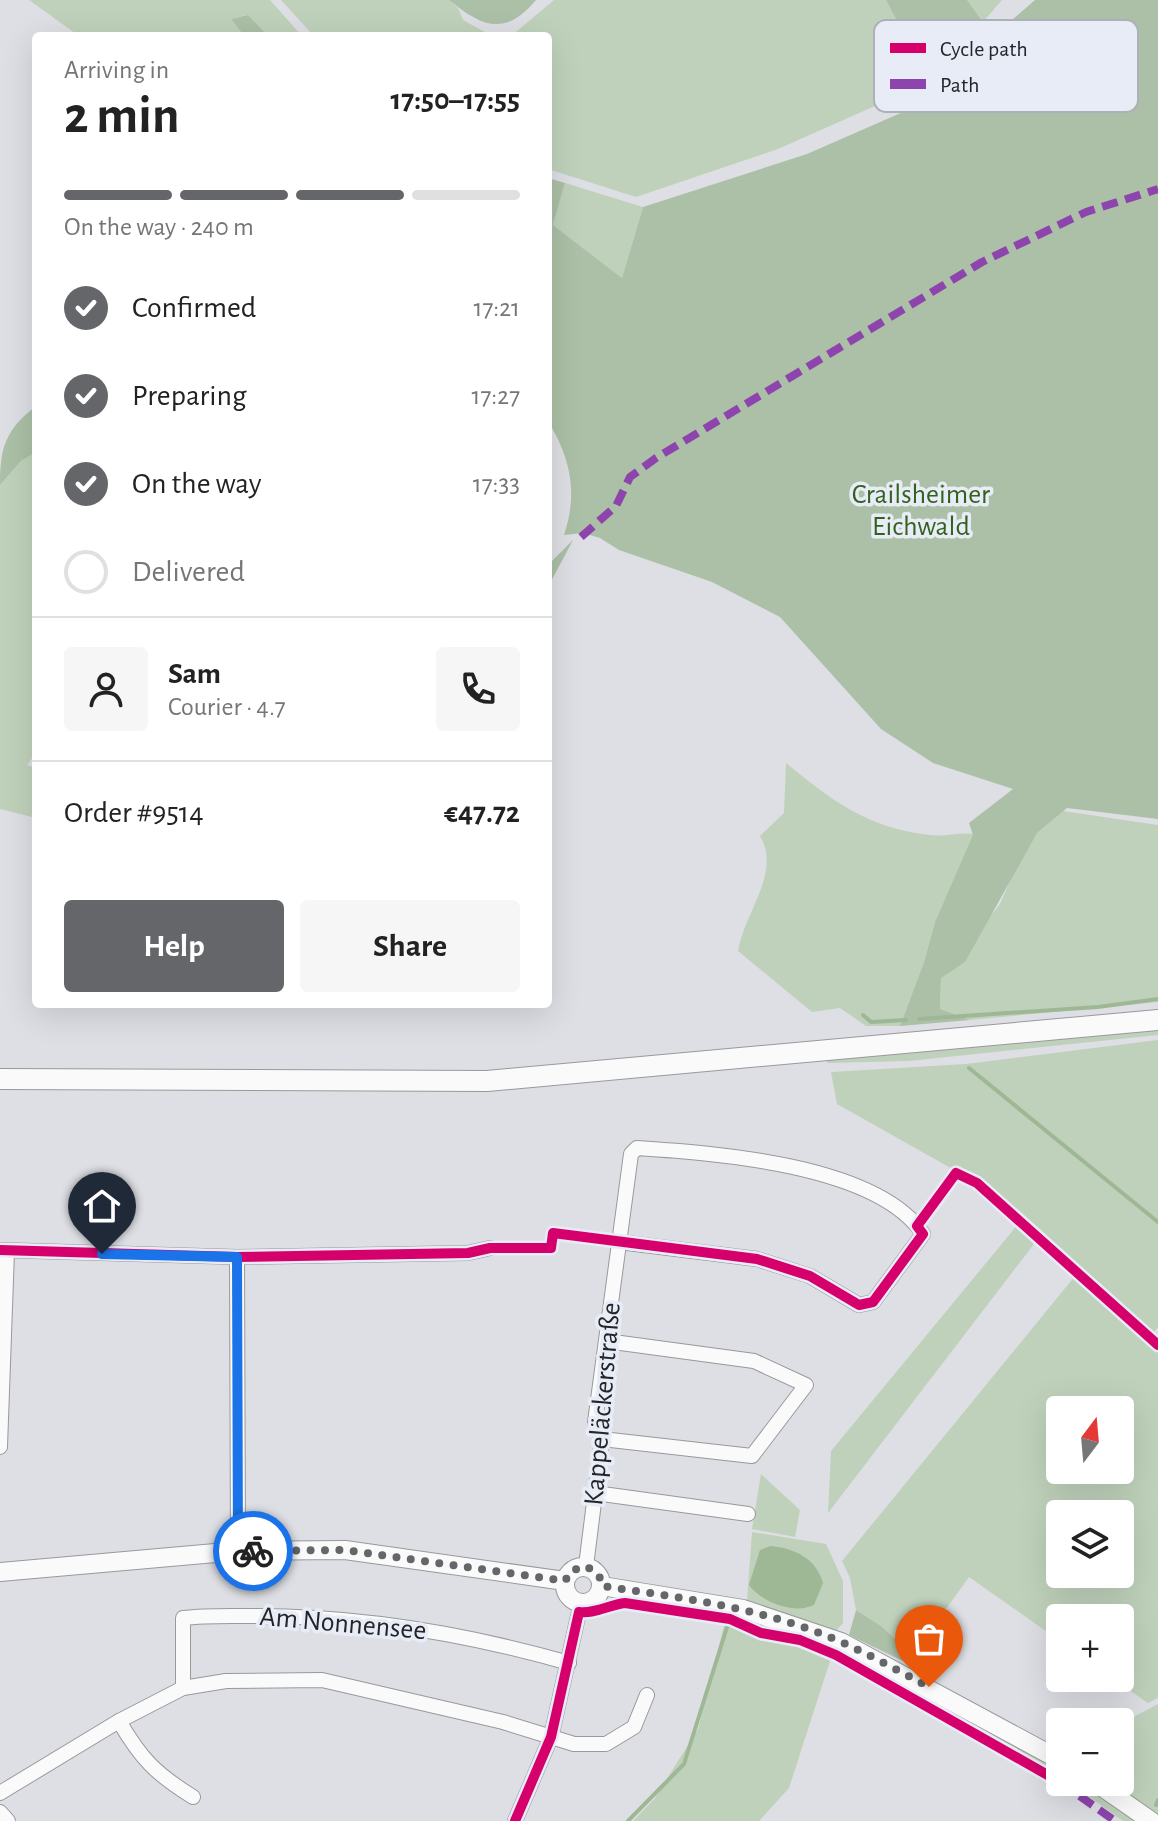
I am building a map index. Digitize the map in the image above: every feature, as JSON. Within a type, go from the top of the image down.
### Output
[{"type":"main road","points":[[0,1079],[487,1081],[1158,1020]]},
{"type":"street","name":"Kappeläckerstraße","points":[[586,1566],[602,1439],[595,1422],[619,1242],[631,1154],[637,1148],[777,1163],[822,1173],[878,1197],[923,1234],[873,1302],[859,1305],[810,1276],[757,1259],[619,1242]]},
{"type":"street","points":[[0,1447],[4,1250],[237,1257],[468,1253],[490,1248]]},
{"type":"street","points":[[237,1257],[238,1551]]},
{"type":"street","points":[[602,1439],[752,1456],[806,1385],[754,1361],[606,1341]]},
{"type":"street","points":[[595,1493],[748,1514]]},
{"type":"street","points":[[0,1572],[238,1551],[345,1550],[565,1581]]},
{"type":"street","points":[[586,1566],[599,1575],[602,1586],[597,1597],[581,1603],[569,1597],[565,1581],[571,1571],[586,1566]]},
{"type":"street","points":[[602,1586],[743,1609],[841,1642],[1046,1752]]},
{"type":"street","points":[[515,1821],[551,1737],[581,1603]]},
{"type":"street","name":"Am Nonnensee","points":[[183,1688],[183,1618],[202,1616],[302,1616],[417,1628],[504,1645],[569,1663]]},
{"type":"street","points":[[0,1793],[119,1721],[183,1688],[226,1681],[322,1680],[574,1744],[606,1744],[634,1727],[647,1695]]},
{"type":"street","points":[[119,1721],[139,1754],[158,1776],[193,1797]]},
{"type":"street","points":[[1115,1796],[1151,1821]]},
{"type":"street","points":[[0,1812],[8,1821]]},
{"type":"shaded area","points":[[29,0],[270,0],[298,32],[264,32],[247,15],[231,19],[241,32],[73,32]]},
{"type":"shaded area","points":[[281,0],[449,0],[458,8],[463,20],[485,32],[310,32]]},
{"type":"shaded area","points":[[554,0],[886,0],[896,20],[874,20],[874,106],[778,149],[636,197],[552,170],[552,32],[516,32]]},
{"type":"shaded area","points":[[967,0],[1002,0],[985,20]]},
{"type":"shaded area","points":[[565,183],[643,207],[622,278],[553,225]]},
{"type":"shaded area","points":[[32,454],[32,758],[27,765],[32,767],[32,817],[0,809],[0,485],[21,461]]},
{"type":"shaded area","points":[[786,763],[836,801],[869,819],[930,835],[974,834],[935,922],[900,1026],[866,1026],[840,1008],[812,1012],[738,951],[760,893],[767,864],[766,850],[760,836],[784,813]]},
{"type":"shaded area","points":[[1063,811],[1158,825],[1158,1002],[970,1020],[940,1009],[941,978],[1000,904],[1015,869],[1037,833]]},
{"type":"shaded area","points":[[1158,1026],[1158,1035],[909,1061],[827,1063],[828,1059]]},
{"type":"shaded area","points":[[1158,1040],[1158,1327],[1151,1336],[1004,1198],[837,1104],[831,1072],[966,1064]]},
{"type":"shaded area","points":[[1019,1223],[1037,1240],[828,1513],[831,1451]]},
{"type":"shaded area","points":[[1075,1276],[1158,1349],[1158,1698],[1148,1703],[1132,1692],[1134,1604],[1046,1604],[1046,1631],[969,1577],[913,1655],[881,1626],[856,1610],[850,1578],[842,1561]]},
{"type":"shaded area","points":[[761,1474],[800,1510],[795,1537],[752,1529]]},
{"type":"shaded area","points":[[752,1532],[826,1544],[843,1581],[843,1623],[836,1631],[747,1602]],"holes":[[[809,1561],[820,1574],[808,1608],[776,1603]]]},
{"type":"shaded area","points":[[770,1546],[795,1552],[815,1567],[823,1583],[814,1605],[788,1608],[778,1605],[761,1597],[749,1585],[760,1550]]},
{"type":"shaded area","points":[[726,1618],[761,1635],[800,1641],[832,1655],[789,1788],[759,1821],[633,1821],[655,1798],[698,1729]]},
{"type":"shaded area","points":[[844,1653],[1046,1761],[1046,1768]]},
{"type":"shaded area","points":[[1158,1704],[1158,1818],[1127,1796],[1134,1796],[1134,1717]]},
{"type":"shaded area","points":[[1088,1796],[1106,1796],[1132,1814],[1132,1821],[1123,1821]]},
{"type":"green space","points":[[449,0],[536,0],[515,19],[494,24],[473,17]]},
{"type":"green space","points":[[886,0],[967,0],[982,20],[896,20]]},
{"type":"green space","name":"Crailsheimer Eichwald","points":[[1035,0],[1158,0],[1158,819],[1067,808],[1037,833],[965,962],[941,978],[940,1009],[970,1020],[900,1026],[935,922],[973,835],[969,823],[1013,789],[933,763],[881,729],[780,617],[712,582],[619,550],[600,538],[583,533],[564,535],[571,490],[567,463],[552,428],[552,179],[565,183],[553,225],[622,278],[643,207],[807,154],[903,112],[1138,112],[1138,20],[1012,20]]},
{"type":"green space","points":[[248,15],[264,32],[241,32],[231,19]]},
{"type":"green space","points":[[32,410],[32,454],[21,461],[0,485],[6,441]]},
{"type":"green space","points":[[573,540],[552,579],[552,561]]},
{"type":"green space","points":[[856,1610],[881,1626],[913,1655],[907,1663],[849,1635]]},
{"type":"waterway","points":[[919,1019],[1098,1007],[1158,999]]},
{"type":"waterway","points":[[863,1015],[871,1022],[906,1020]]},
{"type":"waterway","points":[[969,1068],[1158,1222]]},
{"type":"waterway","points":[[628,1821],[684,1764],[728,1624]]},
{"type":"waterway","points":[[1156,1805],[1158,1800]]},
{"type":"marked path","points":[[581,537],[616,506],[630,477],[656,458],[982,262],[1086,212],[1158,189]]},
{"type":"marked path","points":[[1080,1796],[1115,1821]]},
{"type":"cycle path","points":[[0,1250],[237,1257],[468,1253],[490,1248],[551,1248],[553,1233],[757,1259],[810,1276],[859,1305],[873,1302],[923,1234],[917,1226],[956,1173],[977,1183],[1158,1345]]},
{"type":"cycle path","points":[[515,1821],[551,1737],[579,1612],[625,1603],[730,1619],[761,1633],[800,1640],[836,1655],[1046,1774]]},
{"type":"way so far","points":[[253,1551],[345,1550],[565,1581],[571,1571],[586,1566],[599,1575],[602,1586],[743,1609],[788,1622],[841,1642],[929,1687]]},
{"type":"route","points":[[102,1254],[237,1257],[238,1551],[253,1551]]}]
